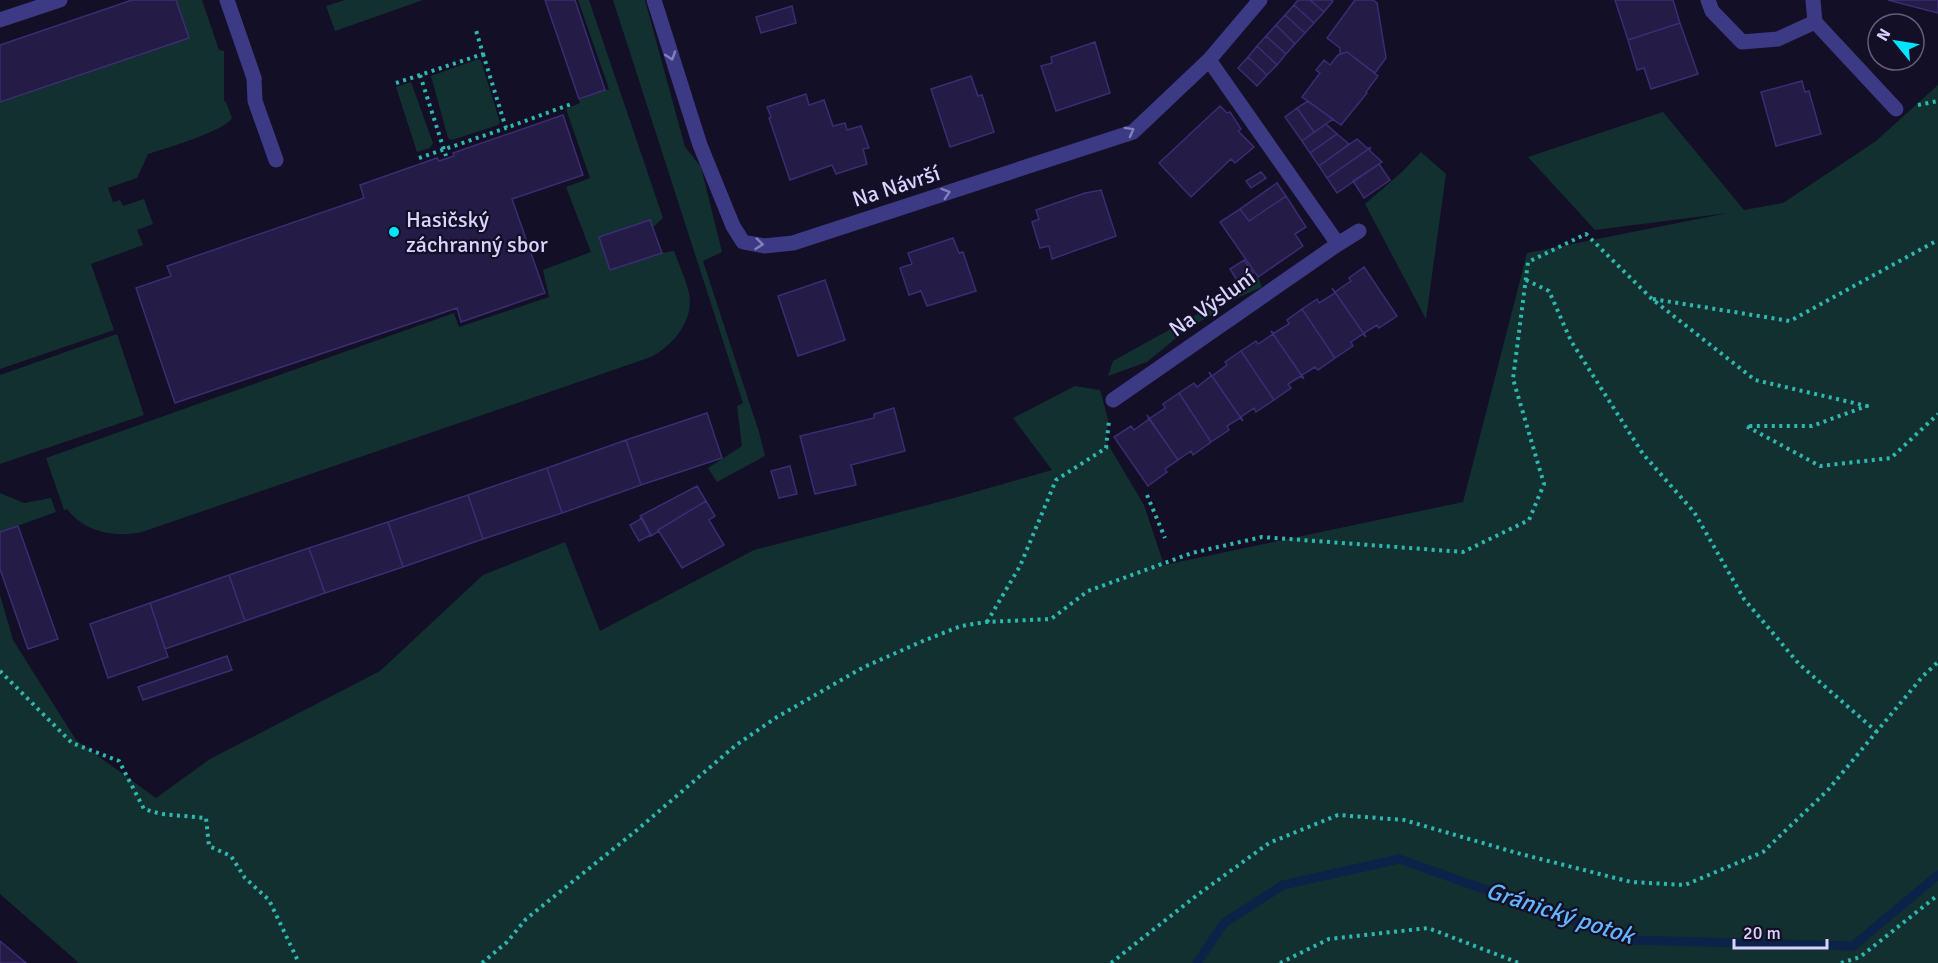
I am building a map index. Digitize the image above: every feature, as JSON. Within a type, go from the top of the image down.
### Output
[{"type":"street","points":[[0,20],[60,0]]},
{"type":"street","points":[[227,0],[254,78],[255,101],[276,160]]},
{"type":"street","name":"Na Návrší","points":[[654,0],[700,145],[733,226],[743,242],[764,246],[794,243],[1133,132],[1209,60],[1260,0]]},
{"type":"street","points":[[1708,0],[1712,12],[1742,42],[1778,39],[1815,22]]},
{"type":"street","points":[[1813,0],[1815,22],[1896,109]]},
{"type":"street","points":[[1209,60],[1338,244]]},
{"type":"street","name":"Na Výsluní","points":[[1113,400],[1359,231]]},
{"type":"path","points":[[475,27],[506,128]]},
{"type":"path","points":[[396,84],[483,54]]},
{"type":"path","points":[[420,75],[446,156]]},
{"type":"path","points":[[419,158],[574,103]]},
{"type":"path","points":[[482,963],[507,942],[526,920],[736,745],[777,717],[864,667],[961,626],[986,622],[1051,619],[1088,591],[1192,553],[1262,537],[1463,552],[1529,520],[1544,484],[1513,379],[1528,262],[1586,234],[1652,299],[1755,380],[1867,405],[1812,426],[1746,426],[1820,466],[1891,459],[1938,414]]},
{"type":"path","points":[[1652,299],[1790,321],[1938,240]]},
{"type":"path","points":[[1526,280],[1549,291],[1571,341],[1636,445],[1694,512],[1744,599],[1799,664],[1878,732]]},
{"type":"path","points":[[986,622],[1020,566],[1056,480],[1106,448],[1113,400]]},
{"type":"path","points":[[1147,495],[1165,538]]},
{"type":"path","points":[[1111,963],[1196,896],[1269,843],[1338,815],[1404,820],[1517,853],[1631,882],[1685,885],[1763,852],[1828,790],[1923,676],[1938,662]]},
{"type":"path","points":[[0,671],[72,743],[119,761],[144,808],[161,814],[206,818],[209,846],[231,856],[245,878],[269,900],[299,963]]},
{"type":"path","points":[[1840,963],[1860,957],[1938,895]]},
{"type":"path","points":[[1280,963],[1329,939],[1428,928],[1519,963]]},
{"type":"green space","points":[[176,0],[202,0],[219,50],[224,51],[224,101],[232,118],[207,134],[148,154],[137,178],[108,188],[113,202],[120,200],[123,206],[144,199],[153,224],[137,230],[143,245],[91,264],[114,330],[0,369],[0,102],[189,38]]},
{"type":"green space","points":[[345,0],[423,0],[335,31],[326,6]]},
{"type":"green space","points":[[578,0],[589,0],[663,218],[653,227],[650,220],[599,238],[611,270],[674,251],[690,301],[683,327],[666,347],[651,357],[142,532],[121,534],[101,531],[82,523],[67,509],[64,510],[46,458],[454,313],[459,327],[549,297],[543,270],[591,252],[566,187],[590,178],[566,109],[580,103],[579,100],[609,89]]},
{"type":"green space","points":[[613,0],[645,0],[685,147],[701,167],[722,252],[703,261],[765,456],[717,482],[708,468],[742,446],[737,406],[743,403]]},
{"type":"green space","points":[[478,59],[481,61],[500,122],[498,125],[452,140],[448,138],[431,76]]},
{"type":"green space","points":[[411,82],[433,143],[430,148],[417,152],[396,87]]},
{"type":"green space","points":[[1938,85],[1938,963],[79,963],[0,894],[0,595],[13,640],[76,740],[156,798],[210,759],[380,671],[483,575],[565,542],[600,631],[754,550],[1052,470],[1013,418],[1075,386],[1100,390],[1108,419],[1106,441],[1144,505],[1164,565],[1463,502],[1527,253],[1728,213],[1595,230],[1528,157],[1663,112],[1744,210],[1783,203],[1876,141]]},
{"type":"green space","points":[[1421,152],[1446,174],[1426,319],[1365,204]]},
{"type":"green space","points":[[1258,277],[1262,287],[1226,303],[1214,314],[1191,326],[1147,362],[1108,376],[1113,361],[1212,306]]},
{"type":"green space","points":[[117,334],[144,415],[0,464],[0,375]]},
{"type":"green space","points":[[0,493],[24,503],[51,498],[56,512],[0,532]]},
{"type":"building","points":[[132,0],[176,0],[189,38],[0,102],[0,45]]},
{"type":"building","points":[[545,0],[575,0],[605,90],[579,99]]},
{"type":"building","points":[[1298,0],[1310,0],[1324,12],[1314,23],[1294,5]]},
{"type":"building","points":[[1310,0],[1332,0],[1333,1],[1324,12]]},
{"type":"building","points":[[1355,0],[1373,0],[1377,3],[1386,58],[1375,73],[1347,52],[1340,54],[1340,48],[1327,38]]},
{"type":"building","points":[[1615,0],[1673,0],[1680,23],[1628,40]]},
{"type":"building","points":[[1888,0],[1938,0],[1938,13]]},
{"type":"building","points":[[1294,5],[1314,23],[1305,33],[1285,15]]},
{"type":"building","points":[[792,6],[796,23],[761,33],[756,17]]},
{"type":"building","points":[[1285,15],[1305,33],[1295,44],[1276,25]]},
{"type":"building","points":[[1680,23],[1698,74],[1651,89],[1644,68],[1637,70],[1628,40]]},
{"type":"building","points":[[1276,25],[1295,44],[1286,54],[1266,36]]},
{"type":"building","points":[[1266,36],[1286,54],[1277,65],[1257,46]]},
{"type":"building","points":[[1095,42],[1110,93],[1056,111],[1041,66],[1052,63],[1051,57]]},
{"type":"building","points":[[1257,46],[1277,65],[1267,75],[1248,57]]},
{"type":"building","points":[[1347,52],[1378,76],[1341,125],[1302,97],[1320,73],[1316,70],[1324,60],[1330,65],[1338,55]]},
{"type":"building","points":[[1248,57],[1267,75],[1257,86],[1238,68]]},
{"type":"building","points":[[971,76],[978,96],[982,95],[994,132],[950,147],[931,89]]},
{"type":"building","points":[[1802,81],[1805,92],[1809,91],[1821,134],[1776,146],[1761,92]]},
{"type":"building","points":[[806,94],[809,105],[824,100],[833,126],[845,123],[847,130],[861,126],[869,148],[863,149],[867,164],[836,174],[832,165],[790,180],[767,107]]},
{"type":"building","points":[[1308,101],[1333,119],[1314,132],[1297,108]]},
{"type":"building","points":[[1220,106],[1227,113],[1230,112],[1241,129],[1238,131],[1254,147],[1235,163],[1231,159],[1191,197],[1159,163]]},
{"type":"building","points":[[1297,108],[1314,132],[1302,141],[1285,117]]},
{"type":"building","name":"Hasičský záchranný sbor","points":[[563,115],[583,175],[512,199],[545,293],[461,322],[457,308],[175,403],[136,288],[171,276],[167,266],[364,198],[360,185],[437,158],[439,161],[454,156],[453,153]]},
{"type":"building","points":[[1326,124],[1337,134],[1310,153],[1302,141]]},
{"type":"building","points":[[1337,134],[1349,144],[1319,166],[1310,153]]},
{"type":"building","points":[[1357,139],[1370,148],[1327,178],[1319,166]]},
{"type":"building","points":[[1370,148],[1370,151],[1382,162],[1337,193],[1327,178]]},
{"type":"building","points":[[1379,164],[1390,180],[1364,198],[1353,181]]},
{"type":"building","points":[[1261,172],[1266,178],[1251,188],[1246,181]]},
{"type":"building","points":[[1277,183],[1286,196],[1249,221],[1240,209]]},
{"type":"building","points":[[1101,190],[1116,236],[1052,259],[1049,246],[1040,248],[1032,222],[1039,219],[1036,210],[1085,193]]},
{"type":"building","points":[[1286,196],[1306,227],[1295,234],[1303,246],[1258,277],[1220,222],[1240,209],[1249,221]]},
{"type":"building","points":[[650,220],[662,253],[610,270],[599,237]]},
{"type":"building","points":[[953,238],[959,253],[963,252],[976,291],[927,306],[921,291],[909,295],[900,268],[912,264],[908,253]]},
{"type":"building","points":[[1244,260],[1253,273],[1238,282],[1230,269]]},
{"type":"building","points":[[1364,267],[1397,316],[1379,328],[1377,325],[1364,333],[1366,337],[1335,292],[1351,281],[1349,278]]},
{"type":"building","points":[[825,280],[845,340],[798,356],[778,296]]},
{"type":"building","points":[[1332,288],[1366,337],[1363,334],[1351,342],[1353,346],[1335,358],[1302,309],[1317,299],[1319,303],[1335,293]]},
{"type":"building","points":[[1302,309],[1335,358],[1318,370],[1315,367],[1302,375],[1304,379],[1271,331],[1274,333],[1289,324],[1287,320]]},
{"type":"building","points":[[1271,331],[1304,379],[1301,376],[1288,384],[1291,388],[1274,400],[1241,351],[1256,341],[1258,344],[1273,334]]},
{"type":"building","points":[[1241,351],[1274,400],[1256,412],[1254,408],[1241,417],[1243,421],[1212,376],[1227,365],[1225,362]]},
{"type":"building","points":[[1209,372],[1243,421],[1240,418],[1227,426],[1229,430],[1211,442],[1179,393],[1194,383],[1197,387],[1211,376]]},
{"type":"building","points":[[1179,393],[1211,442],[1193,455],[1191,451],[1178,460],[1149,419],[1165,408],[1163,404]]},
{"type":"building","points":[[894,408],[905,451],[851,465],[856,485],[815,494],[800,436],[874,418],[874,414]]},
{"type":"building","points":[[707,413],[722,458],[641,485],[626,440]]},
{"type":"building","points":[[1147,415],[1178,460],[1165,469],[1167,472],[1148,486],[1114,437],[1131,426],[1134,430],[1149,419]]},
{"type":"building","points":[[626,440],[641,485],[562,513],[547,468]]},
{"type":"building","points":[[790,466],[797,494],[779,498],[771,471]]},
{"type":"building","points":[[547,468],[562,513],[483,539],[468,495]]},
{"type":"building","points":[[697,486],[706,501],[651,536],[640,516]]},
{"type":"building","points":[[468,495],[483,539],[403,567],[388,522]]},
{"type":"building","points":[[706,501],[715,516],[709,520],[724,545],[682,568],[658,530]]},
{"type":"building","points":[[642,518],[651,535],[639,541],[630,525]]},
{"type":"building","points":[[388,522],[403,567],[325,593],[309,548]]},
{"type":"building","points":[[18,526],[58,639],[28,649],[0,569],[0,532]]},
{"type":"building","points":[[309,548],[325,593],[245,621],[229,575]]},
{"type":"building","points":[[229,575],[245,621],[165,649],[150,603]]},
{"type":"building","points":[[150,603],[168,657],[108,678],[90,624]]},
{"type":"building","points":[[227,656],[232,670],[143,700],[138,687]]},
{"type":"building","points":[[0,941],[26,963],[0,963]]},
{"type":"waterway","name":"Gránický potok","points":[[1197,963],[1224,923],[1283,885],[1399,859],[1628,940],[1853,946],[1938,875]]},
{"type":"place","name":"Hasičský záchranný sbor","points":[[394,232]]}]
